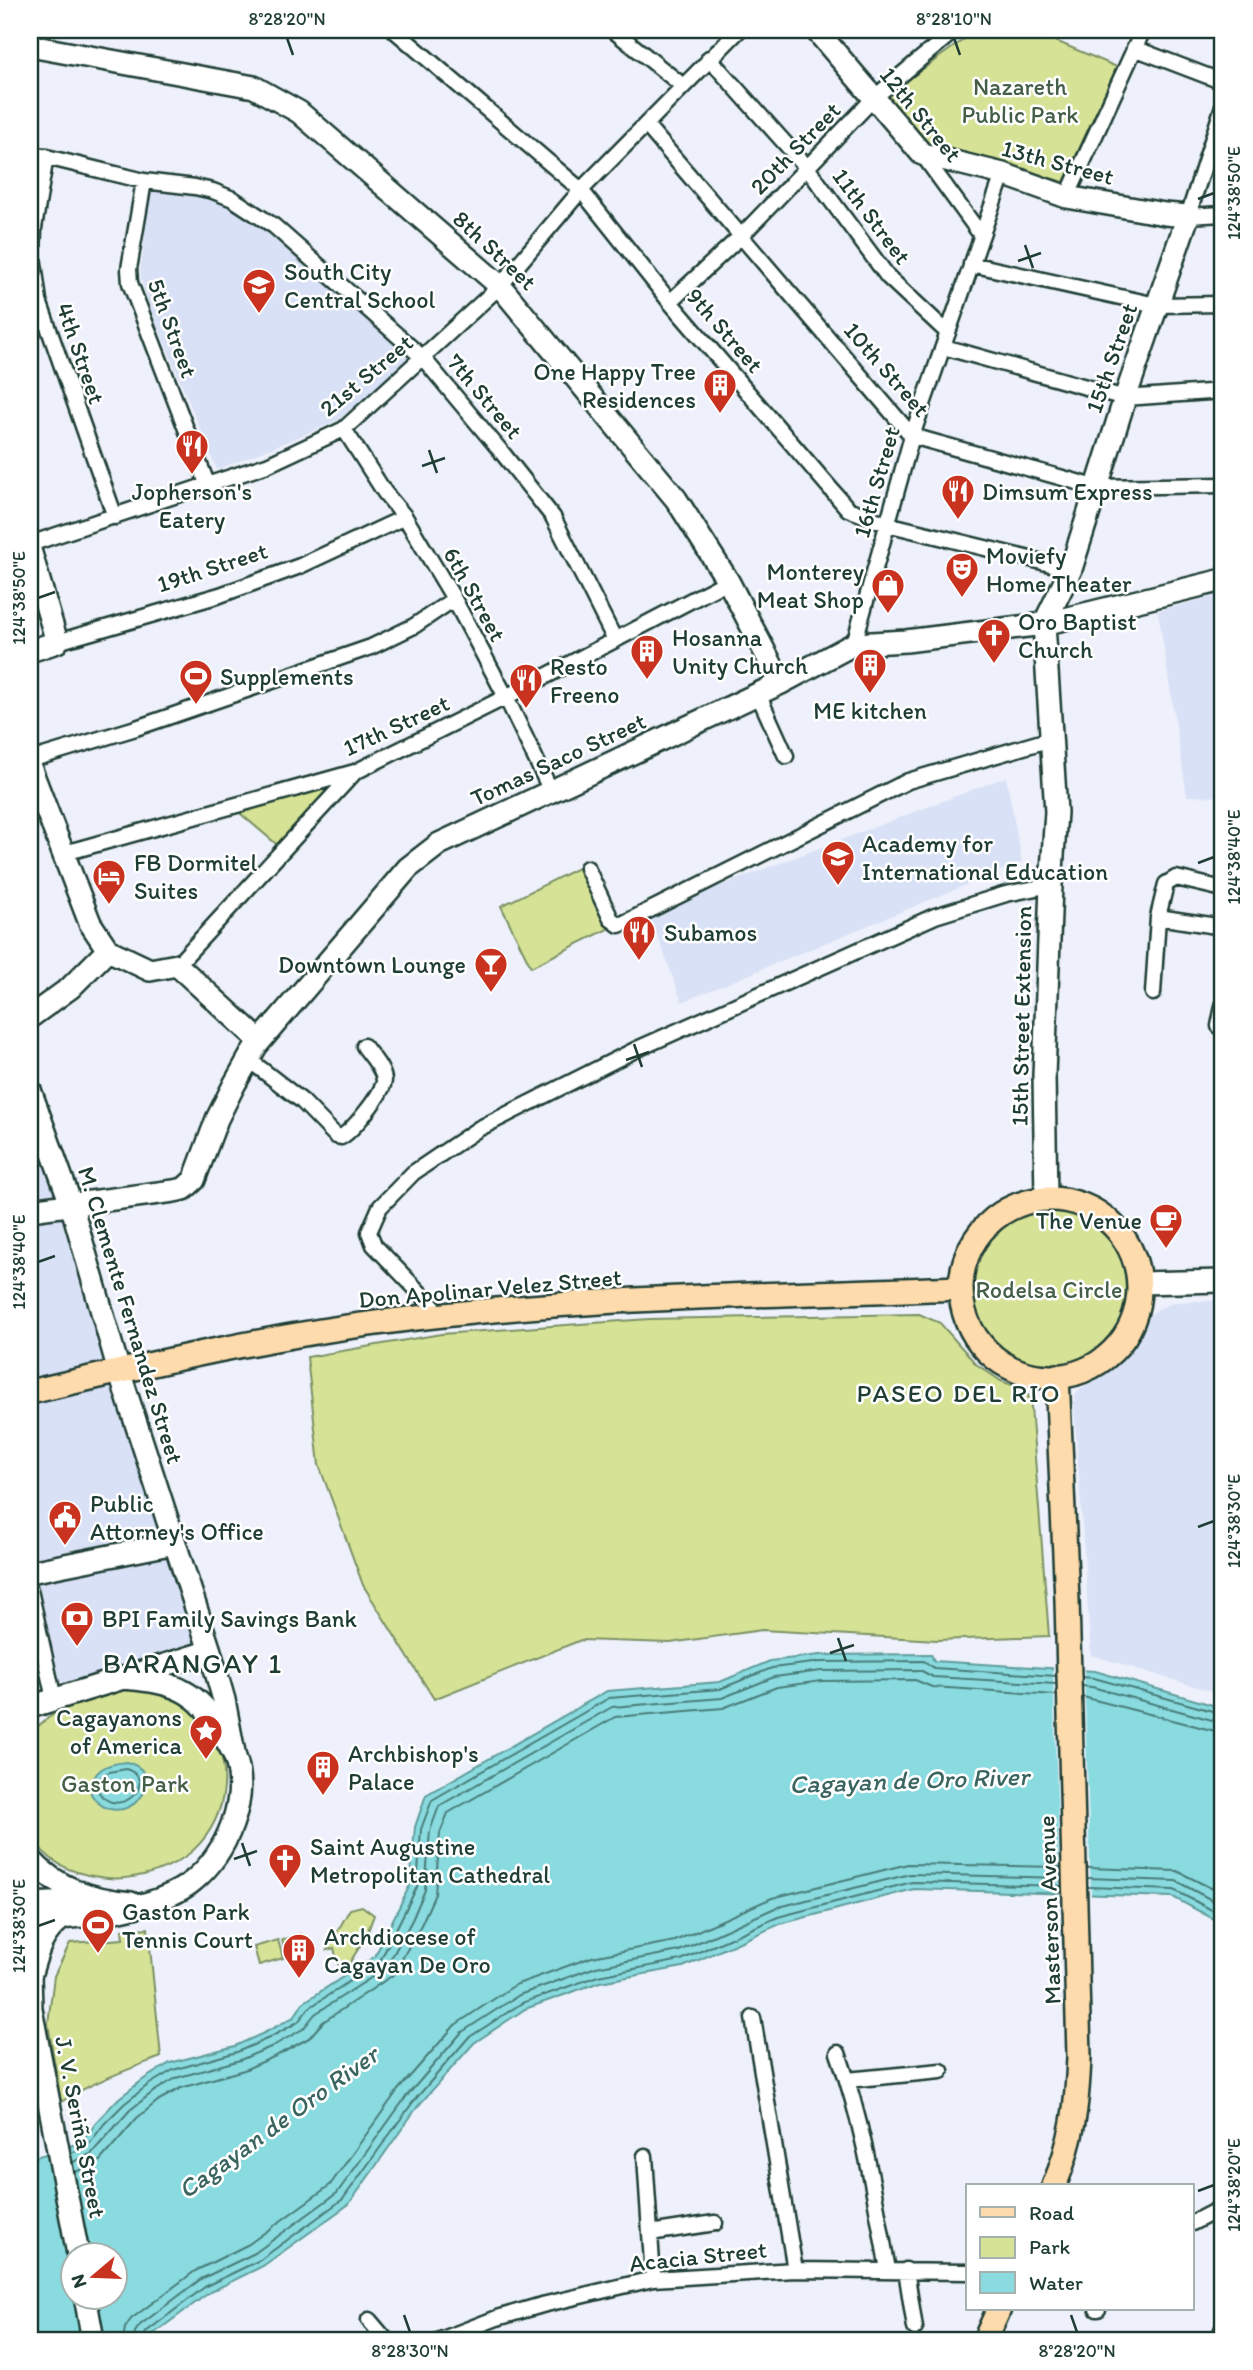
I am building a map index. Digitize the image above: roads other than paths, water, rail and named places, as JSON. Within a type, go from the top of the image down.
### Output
[{"type":"main road","points":[[1046,1199],[1082,1205],[1105,1219],[1132,1252],[1139,1283],[1131,1323],[1116,1346],[1096,1364],[1071,1374],[1057,1376],[1018,1371],[996,1359],[971,1329],[961,1288],[962,1269],[982,1231],[1002,1213],[1046,1199]]},
{"type":"main road","name":"Don Apolinar Velez Street","points":[[30,1392],[119,1371],[313,1333],[441,1315],[604,1303],[961,1288]]},
{"type":"main road","name":"Masterson Avenue","points":[[1055,2184],[1073,2130],[1078,2099],[1079,2057],[1067,1600],[1057,1376]]},
{"type":"main road","points":[[985,2340],[999,2310]]},
{"type":"street","name":"9th Street","points":[[394,30],[581,190],[670,302],[848,509],[887,524],[1070,569]]},
{"type":"street","points":[[613,30],[683,86]]},
{"type":"street","name":"21st Street","points":[[30,544],[267,466],[344,429],[500,286],[581,190],[739,30]]},
{"type":"street","name":"12th Street","points":[[816,30],[922,154],[981,235]]},
{"type":"street","name":"20th Street","points":[[670,302],[808,169],[875,97],[955,30]]},
{"type":"street","points":[[1067,197],[1143,30]]},
{"type":"street","name":"8th Street","points":[[30,46],[254,87],[299,112],[500,286],[676,499],[728,581],[782,683]]},
{"type":"street","points":[[1134,48],[1223,82]]},
{"type":"street","name":"11th Street","points":[[709,58],[808,169],[888,277],[946,340],[1125,398],[1223,391]]},
{"type":"street","name":"15th Street","points":[[1044,624],[1070,569],[1223,106]]},
{"type":"street","name":"10th Street","points":[[646,125],[912,436],[1095,487],[1223,485]]},
{"type":"street","name":"7th Street","points":[[30,153],[144,181],[213,191],[233,199],[260,216],[423,358],[505,455],[553,517],[615,640]]},
{"type":"street","name":"13th Street","points":[[922,154],[1003,174],[1067,197],[1165,214],[1223,214]]},
{"type":"street","name":"4th Street","points":[[46,156],[34,229],[33,256],[39,301],[115,517]]},
{"type":"street","name":"16th Street","points":[[854,645],[912,436],[1003,174]]},
{"type":"street","name":"5th Street","points":[[144,181],[129,270],[130,283],[208,486]]},
{"type":"street","points":[[971,264],[1156,305],[1223,304]]},
{"type":"street","name":"6th Street","points":[[344,429],[385,493],[405,517],[454,599],[551,790]]},
{"type":"street","name":"19th Street","points":[[30,651],[220,595],[300,566],[405,517]]},
{"type":"street","points":[[30,550],[57,642]]},
{"type":"street","name":"Tomas Saco Street","points":[[71,1204],[174,1191],[190,1185],[199,1171],[217,1119],[260,1041],[408,868],[439,844],[782,683],[854,645],[1044,624],[1223,580]]},
{"type":"street","name":"17th Street","points":[[61,854],[355,772],[506,698],[728,581]]},
{"type":"street","points":[[30,760],[136,728],[371,647],[414,626],[454,599]]},
{"type":"street","name":"15th Street Extension","points":[[1044,624],[1056,812],[1044,1076],[1046,1199]]},
{"type":"street","points":[[758,694],[786,756]]},
{"type":"street","points":[[587,868],[611,919],[619,925],[908,781],[1051,739]]},
{"type":"street","points":[[30,767],[61,854],[90,923],[108,950],[150,970],[177,965],[355,772]]},
{"type":"street","points":[[1153,993],[1158,917],[1166,884],[1176,878],[1223,889]]},
{"type":"street","points":[[441,1315],[374,1245],[369,1232],[380,1207],[413,1173],[458,1141],[635,1050],[935,916],[1006,894],[1051,885]]},
{"type":"street","points":[[1158,917],[1223,927]]},
{"type":"street","points":[[30,1017],[71,989],[108,950]]},
{"type":"street","points":[[177,965],[260,1041]]},
{"type":"street","points":[[1219,1026],[1223,1006]]},
{"type":"street","points":[[248,1059],[302,1101],[335,1136],[341,1137],[378,1095],[383,1084],[381,1071],[364,1046]]},
{"type":"street","name":"M. Clemente Fernandez Street","points":[[30,1090],[71,1204],[119,1371],[210,1651],[224,1700],[239,1783],[231,1829],[215,1858],[185,1887],[107,1914],[30,1920]]},
{"type":"street","points":[[30,1210],[71,1204]]},
{"type":"street","points":[[1139,1283],[1223,1281]]},
{"type":"street","points":[[30,1572],[175,1543]]},
{"type":"street","points":[[30,1590],[54,1699]]},
{"type":"street","points":[[30,1707],[210,1651]]},
{"type":"street","points":[[121,1678],[168,1685],[190,1695],[212,1716],[235,1758]]},
{"type":"street","points":[[30,1719],[54,1699]]},
{"type":"street","points":[[30,1859],[64,1887],[107,1900]]},
{"type":"street","points":[[30,1904],[107,1900],[140,1904]]},
{"type":"street","name":"J. V. Seriña Street","points":[[61,1919],[46,1933],[38,1947],[30,1975],[30,2007],[75,2240]]},
{"type":"street","points":[[753,2018],[795,2270]]},
{"type":"street","points":[[838,2053],[848,2080],[870,2173],[888,2270]]},
{"type":"street","points":[[848,2080],[941,2071]]},
{"type":"street","points":[[645,2156],[653,2279]]},
{"type":"street","points":[[1194,2222],[1223,2207]]},
{"type":"street","points":[[650,2233],[715,2223]]},
{"type":"street","name":"Acacia Street","points":[[440,2340],[542,2305],[653,2279],[795,2270],[966,2272]]},
{"type":"street","points":[[906,2270],[915,2328]]},
{"type":"street","points":[[87,2310],[93,2340]]},
{"type":"street","points":[[369,2319],[386,2340]]},
{"type":"street","points":[[1218,2340],[1223,2328]]},
{"type":"water","name":"Cagayan de Oro River","points":[[931,1654],[934,1661],[1095,1671],[1223,1708],[1223,1924],[1173,1897],[914,1889],[780,1924],[683,1967],[600,1982],[525,2009],[474,2043],[418,2106],[349,2204],[263,2266],[210,2292],[145,2340],[30,2340],[30,2159],[82,2142],[119,2098],[170,2063],[235,2046],[266,2032],[294,2017],[303,2003],[375,1956],[410,1885],[415,1827],[426,1795],[607,1691],[720,1682],[770,1661],[820,1655]]},
{"type":"water","points":[[126,1762],[140,1769],[146,1779],[145,1790],[138,1800],[128,1807],[116,1810],[103,1806],[91,1794],[94,1779],[106,1767]]},
{"type":"place","name":"South City Central School","points":[[259,315]]},
{"type":"place","name":"One Happy Tree Residences","points":[[720,415]]},
{"type":"place","name":"Jopherson's Eatery","points":[[192,476]]},
{"type":"place","name":"Dimsum Express","points":[[958,521]]},
{"type":"place","name":"Moviefy Home Theater","points":[[962,599]]},
{"type":"place","name":"Monterey Meat Shop","points":[[888,615]]},
{"type":"place","name":"Oro Baptist Church","points":[[994,665]]},
{"type":"place","name":"Hosanna Unity Church","points":[[647,681]]},
{"type":"place","name":"ME kitchen","points":[[870,695]]},
{"type":"place","name":"Supplements","points":[[196,706]]},
{"type":"place","name":"Resto Freeno","points":[[526,710]]},
{"type":"place","name":"Academy for International Education","points":[[838,887]]},
{"type":"place","name":"FB Dormitel Suites","points":[[109,906]]},
{"type":"place","name":"Subamos","points":[[639,962]]},
{"type":"place","name":"Downtown Lounge","points":[[491,994]]},
{"type":"place","name":"The Venue","points":[[1166,1250]]},
{"type":"place","name":"Public Attorney's Office","points":[[65,1547]]},
{"type":"place","name":"BPI Family Savings Bank","points":[[77,1648]]},
{"type":"place","name":"Cagayanons of America","points":[[206,1761]]},
{"type":"place","name":"Archbishop's Palace","points":[[323,1797]]},
{"type":"place","name":"Saint Augustine Metropolitan Cathedral","points":[[285,1890]]},
{"type":"place","name":"Gaston Park Tennis Court","points":[[98,1955]]},
{"type":"place","name":"Archdiocese of Cagayan De Oro","points":[[299,1980]]},
{"type":"district","name":"PASEO DEL RIO","points":[[959,1393]]},
{"type":"district","name":"BARANGAY 1","points":[[193,1663]]},
{"type":"park label","name":"Nazareth Public Park","points":[[1020,100]]},
{"type":"park label","name":"Rodelsa Circle","points":[[1049,1289]]},
{"type":"park label","name":"Gaston Park","points":[[125,1783]]}]
